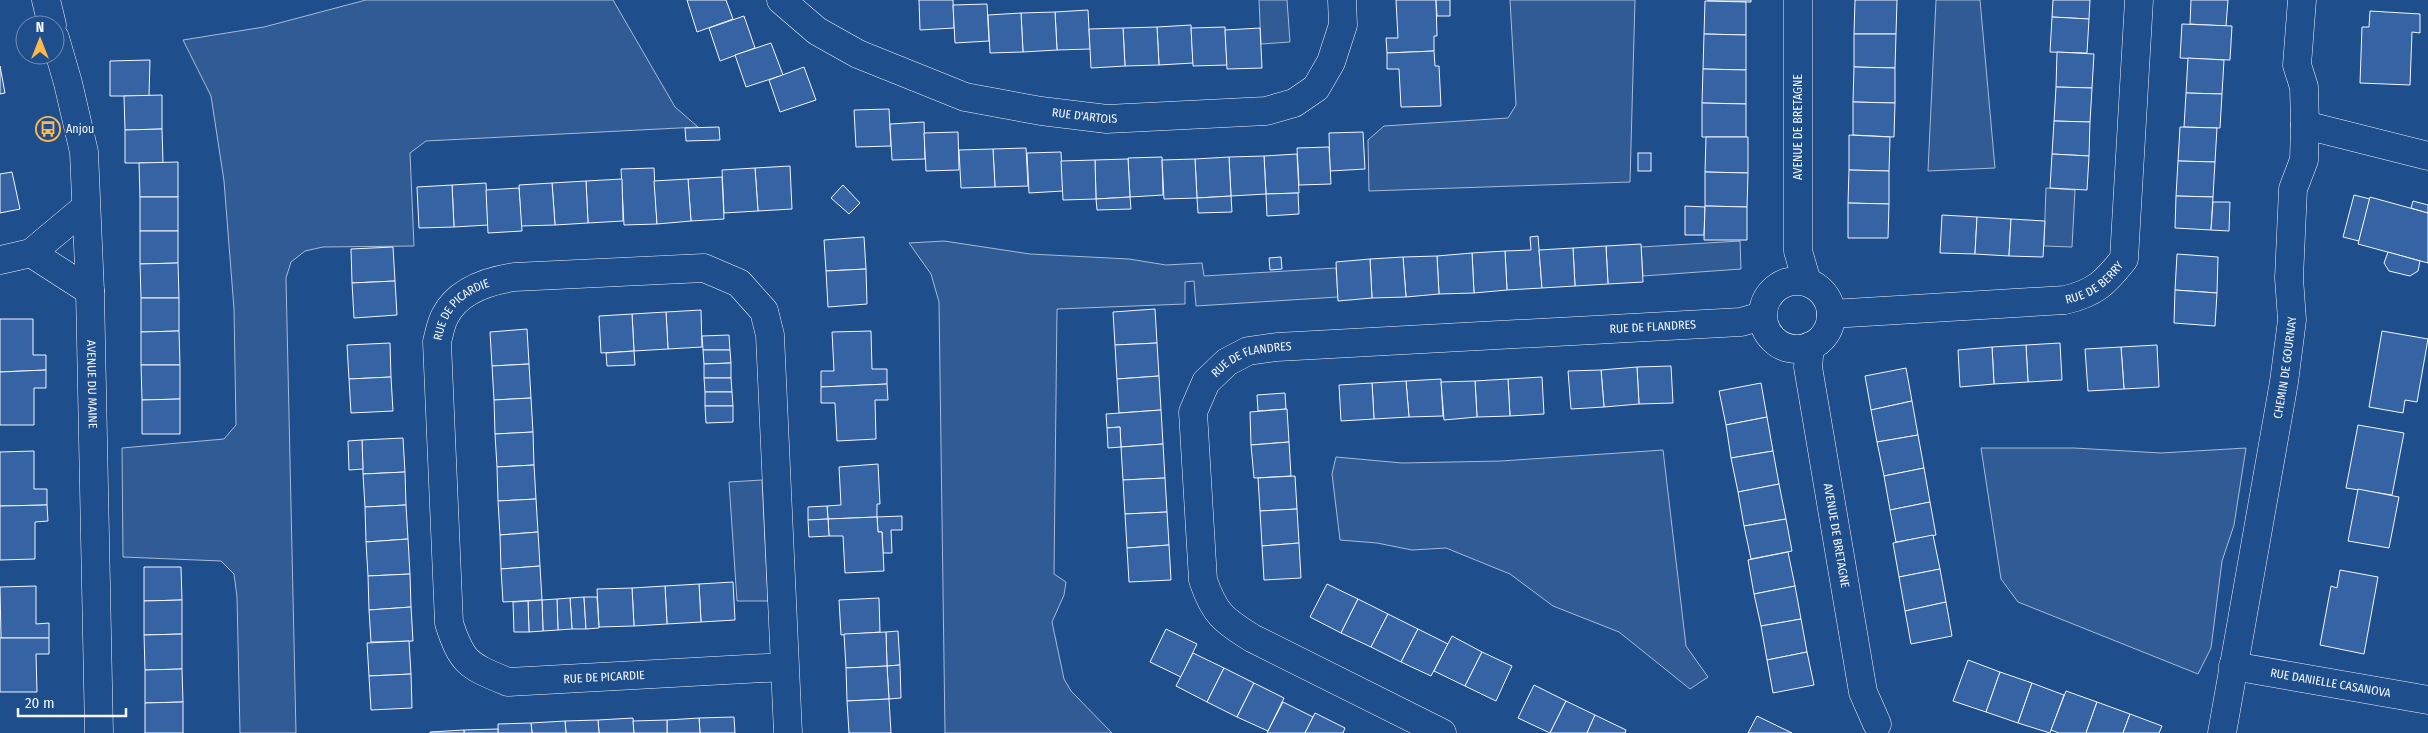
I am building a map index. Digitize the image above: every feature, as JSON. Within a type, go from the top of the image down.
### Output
[{"type":"street","points":[[46,0],[50,15]]},
{"type":"street","name":"RUE D'ARTOIS","points":[[781,0],[817,31],[858,54],[965,97],[1041,111],[1107,119],[1266,111],[1294,103],[1316,88],[1331,62],[1343,25],[1342,0]]},
{"type":"street","name":"AVENUE DE BRETAGNE","points":[[1798,0],[1798,252],[1807,282]]},
{"type":"street","name":"RUE DE BERRY","points":[[1831,314],[2065,300],[2082,296],[2106,282],[2124,259],[2140,0]]},
{"type":"street","name":"CHEMIN DE GOURNAY","points":[[2222,733],[2284,382],[2292,320],[2289,278],[2293,189],[2304,160],[2304,87],[2297,65],[2302,0]]},
{"type":"street","name":"AVENUE DU MAINE","points":[[62,65],[81,136],[86,208],[90,291],[99,733]]},
{"type":"street","points":[[2305,125],[2428,156]]},
{"type":"street","points":[[0,260],[31,253],[86,208]]},
{"type":"street","points":[[31,253],[90,291]]},
{"type":"street","name":"RUE DE PICARDIE","points":[[784,667],[508,682],[472,667],[457,649],[449,623],[437,342],[445,315],[462,296],[488,281],[514,277],[704,268],[738,283],[764,311],[770,335],[788,733]]},
{"type":"street","points":[[1796,281],[1807,282],[1824,294],[1831,314],[1826,334],[1810,346],[1800,349],[1778,344],[1764,326],[1762,316],[1764,305],[1776,287],[1796,281]]},
{"type":"street","name":"RUE DE FLANDRES","points":[[1442,733],[1252,638],[1228,623],[1211,602],[1203,580],[1193,412],[1206,382],[1227,362],[1248,351],[1277,347],[1741,322],[1762,316]]},
{"type":"street","name":"AVENUE DE BRETAGNE","points":[[1810,346],[1808,367],[1863,692],[1881,730]]},
{"type":"street","name":"RUE DANIELLE CASANOVA","points":[[2233,666],[2428,700]]},
{"type":"shaded area","points":[[366,0],[613,0],[675,107],[698,127],[426,141],[410,153],[414,246],[323,247],[305,251],[291,262],[286,278],[296,733],[240,733],[237,597],[234,574],[221,561],[123,557],[122,448],[224,439],[236,425],[234,309],[224,181],[211,96],[183,40],[264,27]]},
{"type":"shaded area","points":[[1259,0],[1287,0],[1290,42],[1261,44]]},
{"type":"shaded area","points":[[1510,0],[1635,0],[1630,182],[1369,191],[1368,140],[1384,126],[1508,118],[1516,105]]},
{"type":"shaded area","points":[[1936,0],[1980,0],[1995,168],[1928,171]]},
{"type":"shaded area","points":[[2046,188],[2075,190],[2072,247],[2044,246]]},
{"type":"shaded area","points":[[944,241],[1030,254],[1129,259],[1166,265],[1202,263],[1204,276],[1336,268],[1338,297],[1196,306],[1194,281],[1185,282],[1185,304],[1057,309],[1054,574],[1066,582],[1064,595],[1052,622],[1064,679],[1071,691],[1112,733],[945,733],[939,302],[931,274],[909,243]]},
{"type":"shaded area","points":[[1740,241],[1741,269],[1643,276],[1641,247]]},
{"type":"shaded area","points":[[1981,448],[2074,448],[2161,453],[2246,448],[2234,525],[2222,561],[2211,648],[2198,674],[2018,602],[2001,579]]},
{"type":"shaded area","points":[[1663,450],[1686,646],[1708,677],[1690,689],[1619,632],[1553,606],[1510,574],[1446,548],[1412,550],[1377,543],[1340,540],[1332,474],[1336,457],[1402,463],[1501,461]]},
{"type":"shaded area","points":[[762,480],[768,601],[737,601],[729,482]]},
{"type":"building","points":[[687,0],[726,0],[733,19],[697,32]]},
{"type":"building","points":[[919,0],[953,0],[954,28],[920,30]]},
{"type":"building","points":[[1396,0],[1436,0],[1437,36],[1434,36],[1434,51],[1387,53],[1386,38],[1398,38]]},
{"type":"building","points":[[1436,0],[1450,0],[1450,16],[1437,16]]},
{"type":"building","points":[[1751,0],[1751,2],[1708,1]]},
{"type":"building","points":[[1855,0],[1897,0],[1896,34],[1854,34]]},
{"type":"building","points":[[2053,0],[2090,0],[2089,19],[2052,17]]},
{"type":"building","points":[[2191,0],[2228,0],[2226,26],[2190,24]]},
{"type":"building","points":[[1705,1],[1746,2],[1746,35],[1704,34]]},
{"type":"building","points":[[987,4],[989,41],[955,43],[953,5]]},
{"type":"building","points":[[1088,10],[1090,49],[1057,50],[1055,12]]},
{"type":"building","points":[[2370,11],[2420,14],[2420,33],[2412,32],[2410,85],[2360,83],[2362,27],[2369,27]]},
{"type":"building","points":[[1055,12],[1057,50],[1023,52],[1021,13]]},
{"type":"building","points":[[1021,13],[1023,52],[990,53],[988,15]]},
{"type":"building","points":[[744,16],[755,48],[720,61],[709,28]]},
{"type":"building","points":[[2052,17],[2089,19],[2087,53],[2050,52]]},
{"type":"building","points":[[2182,24],[2232,26],[2230,60],[2180,58]]},
{"type":"building","points":[[1191,25],[1193,63],[1159,65],[1157,27]]},
{"type":"building","points":[[1157,27],[1159,65],[1125,66],[1123,28]]},
{"type":"building","points":[[1225,27],[1227,65],[1193,66],[1191,28]]},
{"type":"building","points":[[1123,28],[1125,66],[1091,68],[1089,29]]},
{"type":"building","points":[[1260,28],[1262,68],[1227,69],[1225,30]]},
{"type":"building","points":[[1704,34],[1746,35],[1746,70],[1703,69]]},
{"type":"building","points":[[1854,34],[1896,34],[1895,68],[1854,67]]},
{"type":"building","points":[[771,43],[783,75],[746,87],[735,55]]},
{"type":"building","points":[[1434,51],[1435,66],[1439,66],[1441,106],[1401,107],[1399,69],[1387,69],[1387,53]]},
{"type":"building","points":[[2057,52],[2094,54],[2092,88],[2056,87]]},
{"type":"building","points":[[2188,58],[2224,60],[2222,94],[2186,93]]},
{"type":"building","points":[[150,60],[149,96],[110,96],[110,61]]},
{"type":"building","points":[[0,66],[5,93],[0,94]]},
{"type":"building","points":[[804,67],[816,100],[780,112],[769,80]]},
{"type":"building","points":[[1854,67],[1895,68],[1895,103],[1853,102]]},
{"type":"building","points":[[1703,69],[1746,70],[1746,104],[1702,103]]},
{"type":"building","points":[[2056,87],[2092,88],[2090,122],[2054,121]]},
{"type":"building","points":[[2186,93],[2222,94],[2220,128],[2184,127]]},
{"type":"building","points":[[162,95],[162,129],[125,130],[124,96]]},
{"type":"building","points":[[1853,102],[1895,103],[1894,137],[1853,135]]},
{"type":"building","points":[[1702,103],[1746,104],[1746,137],[1702,137]]},
{"type":"building","points":[[889,109],[891,146],[856,147],[854,110]]},
{"type":"building","points":[[2054,121],[2090,122],[2089,156],[2052,154]]},
{"type":"building","points":[[924,122],[925,159],[892,160],[890,124]]},
{"type":"building","points":[[719,127],[720,140],[686,141],[685,128]]},
{"type":"building","points":[[2180,127],[2217,128],[2215,162],[2178,161]]},
{"type":"building","points":[[162,129],[163,163],[125,163],[125,130]]},
{"type":"building","points":[[958,132],[959,170],[926,171],[924,133]]},
{"type":"building","points":[[1363,132],[1365,169],[1330,171],[1329,133]]},
{"type":"building","points":[[1849,135],[1890,137],[1889,171],[1849,170]]},
{"type":"building","points":[[1706,137],[1748,137],[1748,173],[1705,172]]},
{"type":"building","points":[[1329,147],[1331,184],[1299,185],[1297,148]]},
{"type":"building","points":[[1026,148],[1028,186],[995,187],[993,149]]},
{"type":"building","points":[[993,149],[995,187],[961,188],[959,150]]},
{"type":"building","points":[[1061,152],[1063,191],[1029,193],[1027,153]]},
{"type":"building","points":[[1638,153],[1651,153],[1651,171],[1638,171]]},
{"type":"building","points":[[1297,154],[1299,193],[1266,194],[1264,156]]},
{"type":"building","points":[[2052,154],[2089,156],[2087,190],[2050,188]]},
{"type":"building","points":[[1264,156],[1266,194],[1231,196],[1229,157]]},
{"type":"building","points":[[1162,157],[1163,195],[1130,197],[1128,158]]},
{"type":"building","points":[[1229,157],[1231,196],[1197,198],[1195,159]]},
{"type":"building","points":[[1128,159],[1130,197],[1096,199],[1095,160]]},
{"type":"building","points":[[1195,159],[1197,198],[1164,199],[1162,160]]},
{"type":"building","points":[[1095,160],[1096,199],[1063,200],[1061,161]]},
{"type":"building","points":[[2178,161],[2215,162],[2213,197],[2176,196]]},
{"type":"building","points":[[178,162],[178,197],[140,197],[139,163]]},
{"type":"building","points":[[790,166],[792,209],[758,211],[755,168]]},
{"type":"building","points":[[654,168],[657,224],[624,225],[621,169]]},
{"type":"building","points":[[755,168],[758,211],[724,213],[722,170]]},
{"type":"building","points":[[1849,170],[1889,171],[1889,204],[1848,203]]},
{"type":"building","points":[[12,172],[20,209],[0,213],[0,174]]},
{"type":"building","points":[[1705,172],[1748,173],[1747,207],[1705,206]]},
{"type":"building","points":[[722,177],[724,219],[691,221],[688,179]]},
{"type":"building","points":[[622,179],[623,221],[588,223],[586,181]]},
{"type":"building","points":[[688,179],[691,221],[657,224],[654,181]]},
{"type":"building","points":[[586,181],[588,223],[555,225],[552,183]]},
{"type":"building","points":[[486,183],[488,225],[454,227],[452,185]]},
{"type":"building","points":[[552,183],[555,225],[521,226],[519,185]]},
{"type":"building","points":[[452,185],[454,227],[419,228],[417,187]]},
{"type":"building","points":[[843,185],[860,203],[849,214],[831,198]]},
{"type":"building","points":[[519,188],[522,231],[488,233],[486,190]]},
{"type":"building","points":[[1298,193],[1299,214],[1267,216],[1266,194]]},
{"type":"building","points":[[2354,195],[2370,199],[2359,241],[2343,237]]},
{"type":"building","points":[[1231,196],[1232,212],[1198,213],[1197,198]]},
{"type":"building","points":[[2176,196],[2213,197],[2211,230],[2175,228]]},
{"type":"building","points":[[140,197],[178,197],[178,231],[140,231]]},
{"type":"building","points":[[1130,197],[1131,209],[1097,210],[1096,199]]},
{"type":"building","points":[[2370,197],[2428,213],[2428,263],[2358,244]]},
{"type":"building","points":[[2413,201],[2428,205],[2428,213],[2411,208]]},
{"type":"building","points":[[2213,202],[2230,202],[2229,231],[2211,230]]},
{"type":"building","points":[[1848,203],[1889,204],[1888,238],[1848,238]]},
{"type":"building","points":[[1685,206],[1705,207],[1704,235],[1685,235]]},
{"type":"building","points":[[1705,206],[1747,207],[1747,240],[1704,240]]},
{"type":"building","points":[[1942,215],[1977,217],[1975,254],[1940,253]]},
{"type":"building","points":[[1977,217],[2011,219],[2009,256],[1975,254]]},
{"type":"building","points":[[2011,219],[2045,221],[2043,257],[2009,256]]},
{"type":"building","points":[[140,231],[178,231],[178,263],[140,264]]},
{"type":"building","points":[[1538,236],[1542,288],[1507,290],[1505,251],[1531,250],[1530,237]]},
{"type":"building","points":[[864,237],[866,269],[826,271],[824,240]]},
{"type":"building","points":[[1641,244],[1643,282],[1608,284],[1606,246]]},
{"type":"building","points":[[1606,246],[1608,284],[1575,286],[1573,248]]},
{"type":"building","points":[[393,247],[395,281],[352,283],[351,249]]},
{"type":"building","points":[[1573,248],[1575,286],[1542,288],[1539,250]]},
{"type":"building","points":[[1505,251],[1507,290],[1474,293],[1472,253]]},
{"type":"building","points":[[2388,252],[2420,261],[2418,271],[2410,276],[2389,271],[2384,263]]},
{"type":"building","points":[[1472,253],[1474,293],[1439,294],[1437,256]]},
{"type":"building","points":[[2177,254],[2218,257],[2217,293],[2175,290]]},
{"type":"building","points":[[1437,256],[1439,294],[1406,297],[1403,257]]},
{"type":"building","points":[[1281,257],[1282,269],[1270,270],[1269,258]]},
{"type":"building","points":[[1403,257],[1406,297],[1372,298],[1370,259]]},
{"type":"building","points":[[1370,259],[1372,298],[1338,301],[1336,262]]},
{"type":"building","points":[[178,263],[179,298],[141,298],[140,264]]},
{"type":"building","points":[[866,269],[867,304],[828,307],[826,271]]},
{"type":"building","points":[[395,281],[397,315],[354,318],[352,283]]},
{"type":"building","points":[[2175,290],[2217,293],[2215,326],[2174,323]]},
{"type":"building","points":[[141,298],[179,298],[179,331],[141,332]]},
{"type":"building","points":[[1155,309],[1157,343],[1115,345],[1113,312]]},
{"type":"building","points":[[701,310],[702,347],[668,349],[666,312]]},
{"type":"building","points":[[666,312],[668,349],[634,351],[632,314]]},
{"type":"building","points":[[632,314],[634,351],[601,353],[599,316]]},
{"type":"building","points":[[0,319],[33,319],[33,355],[46,355],[46,370],[0,372]]},
{"type":"building","points":[[527,329],[529,364],[492,366],[490,332]]},
{"type":"building","points":[[179,331],[180,365],[141,365],[141,332]]},
{"type":"building","points":[[871,331],[872,369],[887,369],[887,384],[821,387],[821,371],[834,371],[832,332]]},
{"type":"building","points":[[2382,331],[2428,339],[2417,402],[2405,400],[2403,413],[2369,407]]},
{"type":"building","points":[[729,335],[730,350],[703,350],[702,336]]},
{"type":"building","points":[[390,343],[391,377],[349,379],[347,345]]},
{"type":"building","points":[[1157,343],[1159,376],[1117,379],[1115,345]]},
{"type":"building","points":[[2060,343],[2062,380],[2028,382],[2026,345]]},
{"type":"building","points":[[2026,345],[2028,382],[1994,384],[1992,347]]},
{"type":"building","points":[[2157,345],[2159,387],[2124,389],[2121,347]]},
{"type":"building","points":[[1992,347],[1994,384],[1960,387],[1958,350]]},
{"type":"building","points":[[2121,347],[2124,389],[2088,391],[2085,349]]},
{"type":"building","points":[[703,350],[730,350],[731,363],[704,364]]},
{"type":"building","points":[[634,351],[635,365],[607,366],[606,353]]},
{"type":"building","points":[[731,363],[731,378],[704,378],[704,364]]},
{"type":"building","points":[[529,364],[531,398],[494,400],[492,366]]},
{"type":"building","points":[[141,365],[180,365],[180,399],[142,400]]},
{"type":"building","points":[[1671,366],[1673,403],[1639,404],[1637,367]]},
{"type":"building","points":[[1637,367],[1639,404],[1604,407],[1601,370]]},
{"type":"building","points":[[1906,368],[1912,401],[1871,410],[1865,376]]},
{"type":"building","points":[[46,370],[46,388],[34,388],[34,425],[0,425],[0,372]]},
{"type":"building","points":[[1601,370],[1604,407],[1571,409],[1568,371]]},
{"type":"building","points":[[1159,376],[1161,410],[1119,413],[1117,379]]},
{"type":"building","points":[[391,377],[393,411],[351,413],[349,379]]},
{"type":"building","points":[[1542,377],[1544,414],[1510,416],[1508,379]]},
{"type":"building","points":[[704,378],[731,378],[732,392],[705,392]]},
{"type":"building","points":[[1441,379],[1443,416],[1409,417],[1406,381]]},
{"type":"building","points":[[1508,379],[1510,416],[1477,417],[1475,381]]},
{"type":"building","points":[[1406,381],[1409,417],[1374,419],[1372,383]]},
{"type":"building","points":[[1475,381],[1477,417],[1444,420],[1441,382]]},
{"type":"building","points":[[1372,383],[1374,419],[1341,421],[1339,385]]},
{"type":"building","points":[[1761,383],[1767,417],[1726,425],[1719,391]]},
{"type":"building","points":[[887,384],[888,400],[875,400],[876,439],[837,441],[835,403],[821,403],[821,387]]},
{"type":"building","points":[[705,392],[732,392],[733,406],[705,406]]},
{"type":"building","points":[[1285,393],[1286,409],[1258,411],[1257,395]]},
{"type":"building","points":[[531,398],[533,432],[495,434],[494,400]]},
{"type":"building","points":[[180,399],[180,434],[142,434],[142,400]]},
{"type":"building","points":[[1912,401],[1918,435],[1877,442],[1871,410]]},
{"type":"building","points":[[705,406],[733,406],[733,422],[706,423]]},
{"type":"building","points":[[1287,409],[1289,442],[1251,445],[1250,412]]},
{"type":"building","points":[[1161,410],[1163,444],[1121,447],[1120,427],[1107,428],[1106,414]]},
{"type":"building","points":[[1767,417],[1773,451],[1731,458],[1726,425]]},
{"type":"building","points":[[2358,425],[2404,433],[2392,495],[2346,488]]},
{"type":"building","points":[[1120,427],[1121,447],[1108,448],[1107,428]]},
{"type":"building","points":[[533,432],[534,465],[497,467],[495,434]]},
{"type":"building","points":[[1918,435],[1924,468],[1884,476],[1877,442]]},
{"type":"building","points":[[403,438],[405,472],[363,474],[362,440]]},
{"type":"building","points":[[362,440],[363,469],[349,470],[348,441]]},
{"type":"building","points":[[1289,442],[1291,476],[1254,478],[1251,445]]},
{"type":"building","points":[[1163,444],[1165,478],[1123,480],[1121,447]]},
{"type":"building","points":[[34,451],[34,489],[47,489],[47,505],[0,506],[0,452]]},
{"type":"building","points":[[1773,451],[1779,484],[1738,492],[1731,458]]},
{"type":"building","points":[[878,464],[880,504],[877,504],[877,517],[828,519],[827,506],[841,505],[839,467]]},
{"type":"building","points":[[534,465],[536,499],[498,501],[497,467]]},
{"type":"building","points":[[1924,468],[1930,502],[1890,510],[1884,476]]},
{"type":"building","points":[[405,472],[406,505],[365,507],[363,474]]},
{"type":"building","points":[[1295,476],[1297,509],[1260,511],[1258,478]]},
{"type":"building","points":[[1165,478],[1167,512],[1125,514],[1123,480]]},
{"type":"building","points":[[1779,484],[1786,519],[1744,526],[1738,492]]},
{"type":"building","points":[[2358,489],[2399,497],[2389,548],[2348,541]]},
{"type":"building","points":[[536,499],[538,532],[500,535],[498,501]]},
{"type":"building","points":[[1930,502],[1936,535],[1896,542],[1890,510]]},
{"type":"building","points":[[47,505],[48,521],[35,522],[35,559],[0,560],[0,506]]},
{"type":"building","points":[[406,505],[408,539],[366,542],[365,507]]},
{"type":"building","points":[[827,506],[828,519],[808,520],[808,507]]},
{"type":"building","points":[[1297,509],[1299,543],[1262,546],[1260,511]]},
{"type":"building","points":[[1167,512],[1169,545],[1127,548],[1125,514]]},
{"type":"building","points":[[902,516],[902,530],[891,530],[892,553],[883,553],[882,532],[878,532],[877,517]]},
{"type":"building","points":[[877,517],[878,532],[882,532],[884,571],[845,573],[843,536],[829,536],[828,519]]},
{"type":"building","points":[[828,519],[829,536],[809,537],[808,520]]},
{"type":"building","points":[[1786,519],[1792,551],[1751,559],[1744,526]]},
{"type":"building","points":[[538,532],[540,566],[501,569],[500,535]]},
{"type":"building","points":[[1933,535],[1940,569],[1899,577],[1893,543]]},
{"type":"building","points":[[408,539],[410,574],[368,576],[366,542]]},
{"type":"building","points":[[1299,543],[1301,578],[1264,580],[1262,546]]},
{"type":"building","points":[[1169,545],[1171,580],[1129,582],[1127,548]]},
{"type":"building","points":[[1788,552],[1795,586],[1754,594],[1748,560]]},
{"type":"building","points":[[540,566],[542,600],[503,602],[501,569]]},
{"type":"building","points":[[144,567],[181,567],[182,600],[144,601]]},
{"type":"building","points":[[1940,569],[1946,602],[1905,611],[1899,577]]},
{"type":"building","points":[[2340,570],[2378,577],[2364,654],[2320,645],[2331,586],[2337,588]]},
{"type":"building","points":[[410,574],[411,607],[369,610],[368,576]]},
{"type":"building","points":[[733,582],[735,620],[701,622],[699,584]]},
{"type":"building","points":[[699,584],[701,622],[667,624],[665,586]]},
{"type":"building","points":[[1327,584],[1358,599],[1341,633],[1310,617]]},
{"type":"building","points":[[36,586],[36,624],[49,623],[49,638],[1,638],[0,587]]},
{"type":"building","points":[[665,586],[667,624],[634,626],[632,588]]},
{"type":"building","points":[[1795,586],[1801,619],[1761,626],[1754,594]]},
{"type":"building","points":[[632,588],[634,626],[599,627],[597,589]]},
{"type":"building","points":[[584,597],[586,629],[572,629],[570,598]]},
{"type":"building","points":[[584,597],[597,597],[599,628],[586,629]]},
{"type":"building","points":[[570,598],[572,629],[558,630],[557,599]]},
{"type":"building","points":[[879,598],[880,632],[841,635],[839,600]]},
{"type":"building","points":[[557,599],[558,630],[543,631],[542,600]]},
{"type":"building","points":[[1358,599],[1388,614],[1371,647],[1341,633]]},
{"type":"building","points":[[182,600],[182,634],[144,635],[144,601]]},
{"type":"building","points":[[542,600],[543,631],[529,632],[528,601]]},
{"type":"building","points":[[528,601],[529,632],[514,632],[513,602]]},
{"type":"building","points":[[1946,602],[1952,636],[1911,644],[1905,611]]},
{"type":"building","points":[[411,607],[413,641],[371,642],[369,610]]},
{"type":"building","points":[[1388,614],[1418,629],[1401,662],[1371,647]]},
{"type":"building","points":[[1801,619],[1807,652],[1767,660],[1761,626]]},
{"type":"building","points":[[1166,629],[1197,644],[1181,677],[1150,662]]},
{"type":"building","points":[[1418,629],[1448,644],[1431,676],[1401,662]]},
{"type":"building","points":[[898,631],[900,665],[887,666],[886,632]]},
{"type":"building","points":[[886,632],[887,666],[846,668],[844,634]]},
{"type":"building","points":[[182,634],[182,669],[145,670],[144,635]]},
{"type":"building","points":[[1452,636],[1482,652],[1465,686],[1434,671]]},
{"type":"building","points":[[0,638],[49,638],[49,654],[36,654],[37,692],[0,692]]},
{"type":"building","points":[[409,641],[411,674],[369,676],[367,643]]},
{"type":"building","points":[[1482,652],[1512,666],[1496,701],[1465,686]]},
{"type":"building","points":[[1807,652],[1814,685],[1773,693],[1767,660]]},
{"type":"building","points":[[1193,653],[1224,668],[1207,702],[1176,686]]},
{"type":"building","points":[[1968,660],[2000,672],[1986,712],[1953,701]]},
{"type":"building","points":[[900,665],[901,698],[889,699],[887,666]]},
{"type":"building","points":[[887,666],[889,699],[847,701],[846,668]]},
{"type":"building","points":[[1224,668],[1254,683],[1237,717],[1207,702]]},
{"type":"building","points":[[182,669],[183,702],[145,703],[145,670]]},
{"type":"building","points":[[2000,672],[2032,683],[2018,723],[1986,712]]},
{"type":"building","points":[[411,674],[412,708],[371,710],[369,676]]},
{"type":"building","points":[[1254,683],[1284,698],[1268,731],[1237,717]]},
{"type":"building","points":[[2032,683],[2064,695],[2050,733],[2018,723]]},
{"type":"building","points":[[1534,685],[1566,701],[1550,733],[1518,718]]},
{"type":"building","points":[[2066,691],[2097,702],[2086,733],[2059,733],[2051,730]]},
{"type":"building","points":[[889,699],[891,733],[849,733],[847,701]]},
{"type":"building","points":[[1566,701],[1595,715],[1587,733],[1550,733]]},
{"type":"building","points":[[183,702],[183,733],[145,733],[145,703]]},
{"type":"building","points":[[1283,702],[1313,717],[1305,733],[1267,733]]},
{"type":"building","points":[[2097,702],[2130,714],[2123,733],[2086,733]]},
{"type":"building","points":[[1315,713],[1345,728],[1343,733],[1305,733]]},
{"type":"building","points":[[2130,714],[2162,726],[2159,733],[2123,733]]},
{"type":"building","points":[[1595,715],[1626,730],[1625,733],[1587,733]]},
{"type":"building","points":[[1757,716],[1792,733],[1748,733]]},
{"type":"building","points":[[734,717],[735,733],[700,733],[699,718]]},
{"type":"building","points":[[633,718],[634,733],[599,733],[598,720]]},
{"type":"building","points":[[699,718],[700,733],[667,733],[667,720]]},
{"type":"building","points":[[598,720],[599,733],[566,733],[565,721]]},
{"type":"building","points":[[667,720],[667,733],[634,733],[633,721]]},
{"type":"building","points":[[565,721],[566,733],[532,733],[531,723]]},
{"type":"building","points":[[531,723],[532,733],[498,733],[498,724]]},
{"type":"building","points":[[498,729],[498,733],[464,733],[464,730]]},
{"type":"building","points":[[464,730],[464,733],[430,733],[430,732]]},
{"type":"place","name":"Anjou","points":[[48,129]]}]
